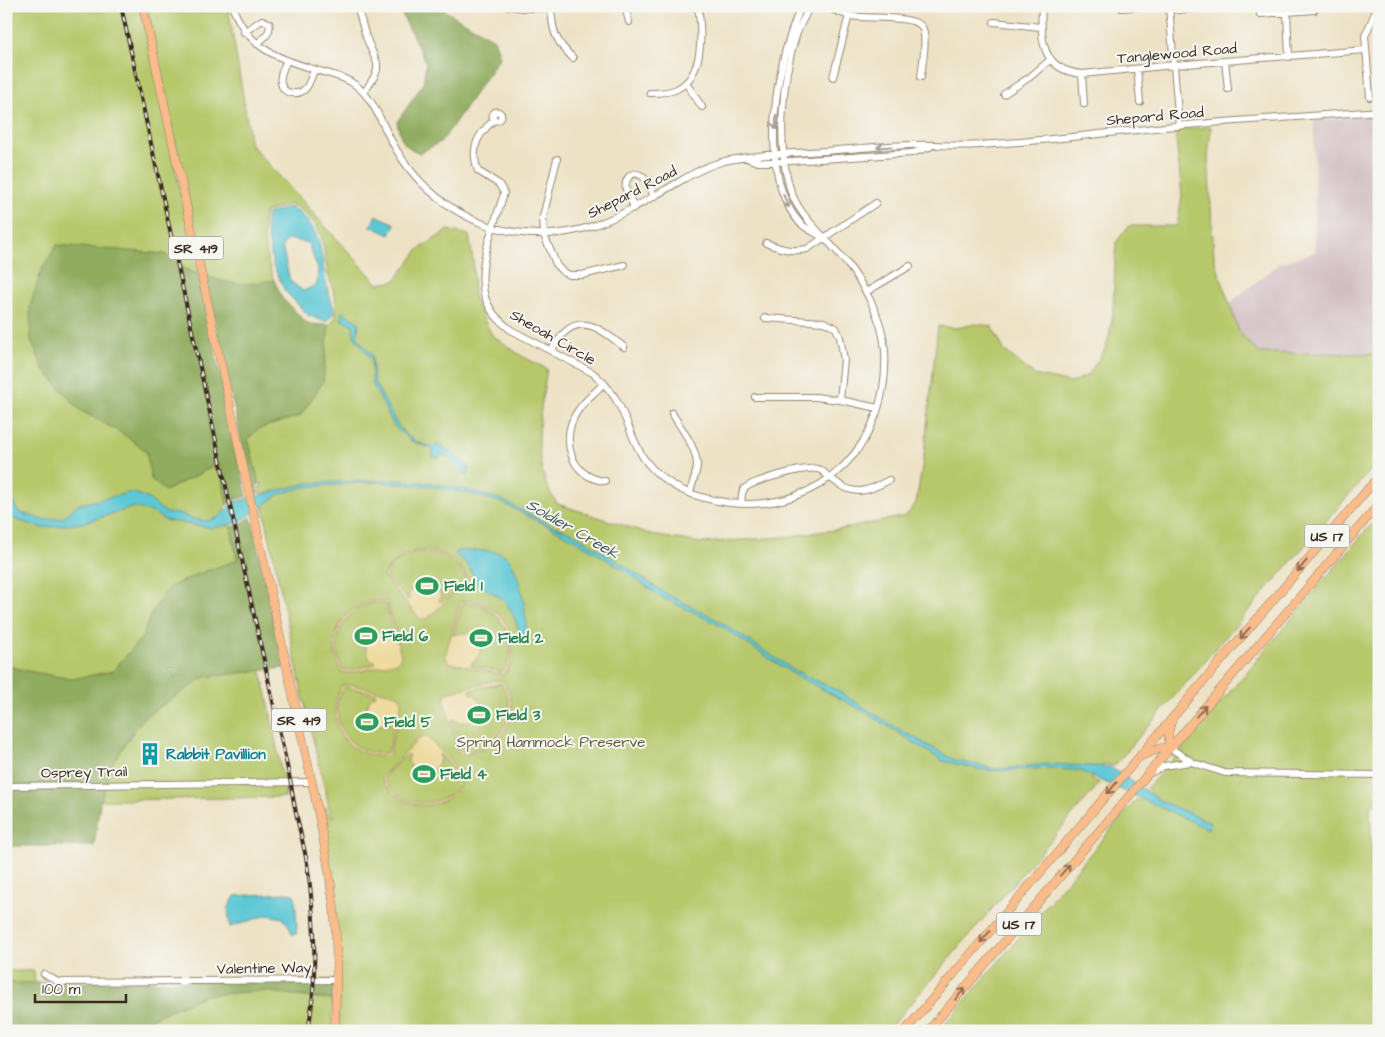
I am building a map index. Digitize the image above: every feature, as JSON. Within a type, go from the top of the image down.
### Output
[{"type":"main road","name":"SR 419","points":[[143,6],[312,782],[333,902],[336,980],[335,1031]]},
{"type":"main road","name":"US 17","points":[[905,1031],[1379,476]]},
{"type":"main road","name":"US 17","points":[[928,1031],[1379,504]]},
{"type":"main road","points":[[1138,758],[1161,748],[1170,748],[1167,740],[1174,715]]},
{"type":"street","name":"Shepard Road","points":[[232,6],[244,32],[256,44],[287,60],[314,70],[341,76],[353,83],[364,93],[394,146],[418,180],[451,208],[494,228],[517,233],[544,235],[570,232],[594,226],[634,208],[711,165],[775,154],[912,145],[978,145],[1179,126],[1379,112]]},
{"type":"street","points":[[357,6],[366,37],[377,63],[374,77],[364,93]]},
{"type":"street","points":[[509,6],[524,8],[574,6]]},
{"type":"street","points":[[625,6],[630,22]]},
{"type":"street","points":[[650,93],[676,89],[691,78],[698,57],[700,30],[698,6]]},
{"type":"street","name":"Sheoah Circle","points":[[801,6],[786,51],[778,85],[775,154],[780,187],[788,207],[801,224],[825,238]]},
{"type":"street","name":"Sheoah Circle","points":[[494,120],[476,139],[475,162],[478,170],[499,184],[504,193],[482,270],[484,295],[489,308],[500,322],[511,330],[593,373],[604,383],[620,406],[635,445],[645,461],[668,483],[690,493],[717,501],[741,504],[769,503],[803,493],[816,488],[830,478],[854,456],[871,428],[883,394],[885,381],[883,336],[878,318],[866,292],[845,261],[796,203],[789,185],[784,154],[783,116],[785,87],[796,36],[810,6]]},
{"type":"street","points":[[825,6],[849,15],[911,19],[918,22],[925,32],[921,77]]},
{"type":"street","points":[[1004,94],[1030,77],[1051,59],[1044,48],[1041,27],[1042,6]]},
{"type":"street","points":[[1122,8],[1143,6]]},
{"type":"street","points":[[1370,97],[1365,36],[1378,6]]},
{"type":"street","points":[[551,7],[552,26],[555,36],[561,47],[573,58]]},
{"type":"street","points":[[1179,126],[1168,7],[1178,10],[1205,7]]},
{"type":"street","points":[[1260,14],[1314,10]]},
{"type":"street","points":[[1287,13],[1289,56]]},
{"type":"street","points":[[833,77],[849,15]]},
{"type":"street","points":[[244,32],[258,21],[262,20],[269,23],[270,29],[268,33],[256,44]]},
{"type":"street","points":[[994,22],[1041,27]]},
{"type":"street","name":"Tanglewood Road","points":[[1051,59],[1065,70],[1082,74],[1365,50]]},
{"type":"street","points":[[287,60],[280,76],[282,88],[288,92],[295,94],[302,92],[307,87],[314,70]]},
{"type":"street","points":[[1226,61],[1228,88]]},
{"type":"street","points":[[1137,69],[1140,102]]},
{"type":"street","points":[[1082,74],[1084,104]]},
{"type":"street","points":[[686,83],[702,107]]},
{"type":"street","name":"Shepard Road","points":[[748,158],[758,162],[785,162],[912,153],[933,145]]},
{"type":"street","points":[[557,159],[545,202],[543,217],[544,235],[556,266],[570,275],[582,275],[624,265]]},
{"type":"street","points":[[634,208],[626,183],[626,178],[630,175],[640,175],[645,179],[654,196]]},
{"type":"street","points":[[766,243],[786,251],[807,249],[876,203]]},
{"type":"street","points":[[866,292],[910,266]]},
{"type":"street","points":[[765,318],[824,322],[836,328],[840,337],[844,360],[840,400]]},
{"type":"street","points":[[551,351],[563,333],[569,328],[583,324],[599,328],[624,347]]},
{"type":"street","points":[[604,383],[579,409],[573,419],[569,444],[576,466],[581,473],[590,479],[605,481]]},
{"type":"street","points":[[755,397],[815,397],[878,408]]},
{"type":"street","points":[[672,414],[689,442],[695,457],[697,466],[690,493]]},
{"type":"street","points":[[741,504],[742,492],[748,486],[784,473],[817,468],[844,489],[851,491],[870,490],[889,480]]},
{"type":"street","points":[[1170,748],[1194,763]]},
{"type":"street","points":[[1145,778],[1164,766],[1185,762],[1225,772],[1379,775]]},
{"type":"street","name":"Osprey Trail","points":[[6,786],[312,782]]},
{"type":"street","name":"Valentine Way","points":[[44,974],[58,982],[336,980]]},
{"type":"shaded area","points":[[1379,115],[1379,358],[1260,354],[1239,332],[1230,303],[1280,263],[1315,252],[1314,120]]},
{"type":"green space","points":[[6,6],[140,6],[198,274],[187,270],[169,258],[215,465],[220,463],[227,505],[224,508],[229,527],[231,527],[248,621],[267,695],[286,797],[6,802]]},
{"type":"green space","name":"Spring Hammock Preserve","points":[[146,6],[228,6],[251,145],[378,284],[395,281],[418,250],[448,230],[469,235],[473,261],[474,300],[492,335],[520,355],[547,369],[540,421],[540,457],[543,474],[549,490],[558,504],[653,535],[701,543],[782,537],[849,528],[906,516],[916,503],[924,455],[938,326],[957,328],[975,324],[992,326],[1004,350],[1034,375],[1071,383],[1088,375],[1104,351],[1109,337],[1113,314],[1116,242],[1129,226],[1177,226],[1182,196],[1175,130],[1211,127],[1208,157],[1214,258],[1239,332],[1259,353],[1379,354],[1379,460],[1114,766],[1104,764],[1091,779],[1100,783],[887,1031],[338,1031],[339,980],[321,813],[326,807],[329,817],[334,817],[331,815],[302,692],[259,487],[262,486],[262,483],[259,484],[257,478],[248,439],[251,436],[205,276]],"holes":[[[291,204],[309,217],[317,227],[337,308],[336,317],[333,321],[290,358],[265,282],[274,280],[267,255],[264,220],[265,212]]]},
{"type":"green space","points":[[398,6],[442,6],[447,12],[494,39],[500,57],[442,141],[420,153],[409,148],[403,141],[397,122],[423,84],[426,63]]},
{"type":"green space","points":[[57,245],[165,254],[186,270],[198,274],[247,496],[233,500],[227,505],[220,463],[165,491],[151,479],[146,451],[125,435],[80,410],[44,370],[31,340],[30,307],[42,269]]},
{"type":"green space","points":[[205,276],[239,284],[274,280],[282,298],[308,324],[329,325],[323,382],[300,416],[258,429],[248,439],[259,484],[256,486],[258,493],[253,494]]},
{"type":"green space","points":[[1379,515],[1379,799],[1370,807],[1373,883],[1379,897],[1379,1031],[943,1031],[941,1029],[1137,799],[1141,801],[1150,791],[1146,788],[1164,770]]},
{"type":"green space","points":[[251,517],[284,668],[205,677],[143,718],[111,765],[100,803],[94,846],[7,846],[6,886],[6,665],[27,671],[72,679],[113,671],[142,637],[153,610],[169,587],[237,560],[231,527],[238,526]]},
{"type":"green space","points":[[6,971],[34,971],[35,988],[296,987],[296,996],[332,1000],[332,1031],[6,1031]]},
{"type":"green space","points":[[333,980],[332,1000],[263,991],[205,995],[139,1024],[114,1031],[6,1031],[6,983]]},
{"type":"sand","points":[[420,550],[434,551],[452,559],[461,568],[468,580],[427,619],[420,619],[383,576],[391,565],[396,560]],"holes":[[[427,552],[450,560],[465,577],[461,585],[441,602],[439,600],[441,597],[439,591],[435,586],[420,583],[411,590],[408,600],[386,577],[390,567],[399,560],[416,553]]]},
{"type":"sand","points":[[387,601],[401,656],[398,662],[352,673],[342,673],[337,661],[335,637],[345,617],[353,609],[364,604]],"holes":[[[386,604],[393,636],[390,636],[388,632],[381,632],[371,636],[368,640],[366,649],[371,660],[375,661],[375,664],[343,670],[337,647],[338,636],[342,626],[356,610],[367,605]]]},
{"type":"sand","points":[[467,601],[481,604],[492,609],[508,627],[512,650],[510,662],[504,675],[448,662],[445,656],[460,602]],"holes":[[[462,604],[475,604],[487,608],[496,616],[504,625],[509,636],[508,661],[502,672],[471,665],[480,653],[479,641],[468,633],[453,635]]]},
{"type":"sand","points":[[502,680],[509,693],[512,706],[510,719],[505,730],[497,740],[486,748],[473,753],[459,754],[444,699],[447,693]],"holes":[[[501,683],[507,694],[508,718],[503,729],[495,739],[486,746],[474,750],[461,751],[452,720],[465,722],[476,716],[479,711],[479,701],[470,690]]]},
{"type":"sand","points":[[342,685],[352,685],[398,695],[402,700],[389,756],[374,756],[361,752],[350,745],[342,736],[337,725],[335,712]],"holes":[[[344,687],[376,693],[375,696],[372,696],[367,707],[369,716],[376,723],[382,725],[388,725],[391,721],[394,722],[387,753],[374,753],[352,743],[344,734],[340,723],[338,712],[339,699]]]},
{"type":"sand","points":[[420,737],[427,737],[466,777],[457,789],[447,798],[436,804],[424,805],[412,804],[400,798],[390,790],[381,778]],"holes":[[[407,754],[409,756],[407,759],[410,765],[419,773],[425,774],[430,773],[438,765],[440,758],[438,756],[440,754],[463,777],[463,780],[455,790],[445,797],[423,803],[411,801],[391,789],[384,778]]]},
{"type":"water","points":[[291,207],[302,215],[315,232],[321,250],[326,283],[334,313],[326,322],[308,315],[285,291],[273,265],[266,228],[267,214]],"holes":[[[288,239],[308,243],[318,269],[317,285],[303,291],[290,281],[282,246]]]},
{"type":"water","points":[[376,215],[395,224],[390,235],[371,226]]},
{"type":"water","points":[[343,312],[359,323],[357,337],[372,355],[374,381],[397,424],[405,434],[417,442],[430,446],[441,445],[469,468],[468,476],[454,461],[441,454],[439,458],[433,457],[433,449],[411,441],[394,426],[372,383],[371,359],[354,336],[353,325],[342,320],[341,313]]},
{"type":"water","points":[[6,474],[10,495],[18,512],[43,520],[63,518],[77,505],[132,492],[147,498],[166,513],[180,514],[193,519],[207,521],[219,517],[234,502],[307,483],[396,480],[431,483],[500,499],[551,525],[573,533],[663,592],[718,620],[792,669],[836,690],[954,760],[996,769],[1049,764],[1110,767],[1161,801],[1210,822],[1208,829],[1080,771],[1050,768],[998,771],[977,769],[943,761],[867,713],[790,672],[716,623],[659,596],[627,572],[572,538],[500,502],[428,486],[379,482],[304,487],[280,494],[238,523],[212,528],[164,520],[154,513],[134,507],[82,523],[42,528],[14,519],[6,511]]},
{"type":"water","points":[[458,551],[500,553],[510,560],[522,592],[526,618],[525,635],[522,636],[520,634],[513,614],[506,603],[500,597],[477,584],[467,565],[456,555]]},
{"type":"water","points":[[286,893],[295,896],[296,934],[292,934],[283,918],[267,915],[230,927],[228,909],[235,896]]},
{"type":"waterway","name":"Soldier Creek","points":[[622,568],[632,576]]},
{"type":"railway","points":[[121,6],[307,863],[312,904],[314,947],[313,990],[308,1031]]},
{"type":"place","name":"Field 1","points":[[427,586]]},
{"type":"place","name":"Field 6","points":[[366,636]]},
{"type":"place","name":"Field 2","points":[[481,638]]},
{"type":"place","name":"Field 3","points":[[479,715]]},
{"type":"place","name":"Field 5","points":[[367,722]]},
{"type":"place","name":"Rabbit Pavillion","points":[[150,754]]},
{"type":"place","name":"Field 4","points":[[424,774]]}]
